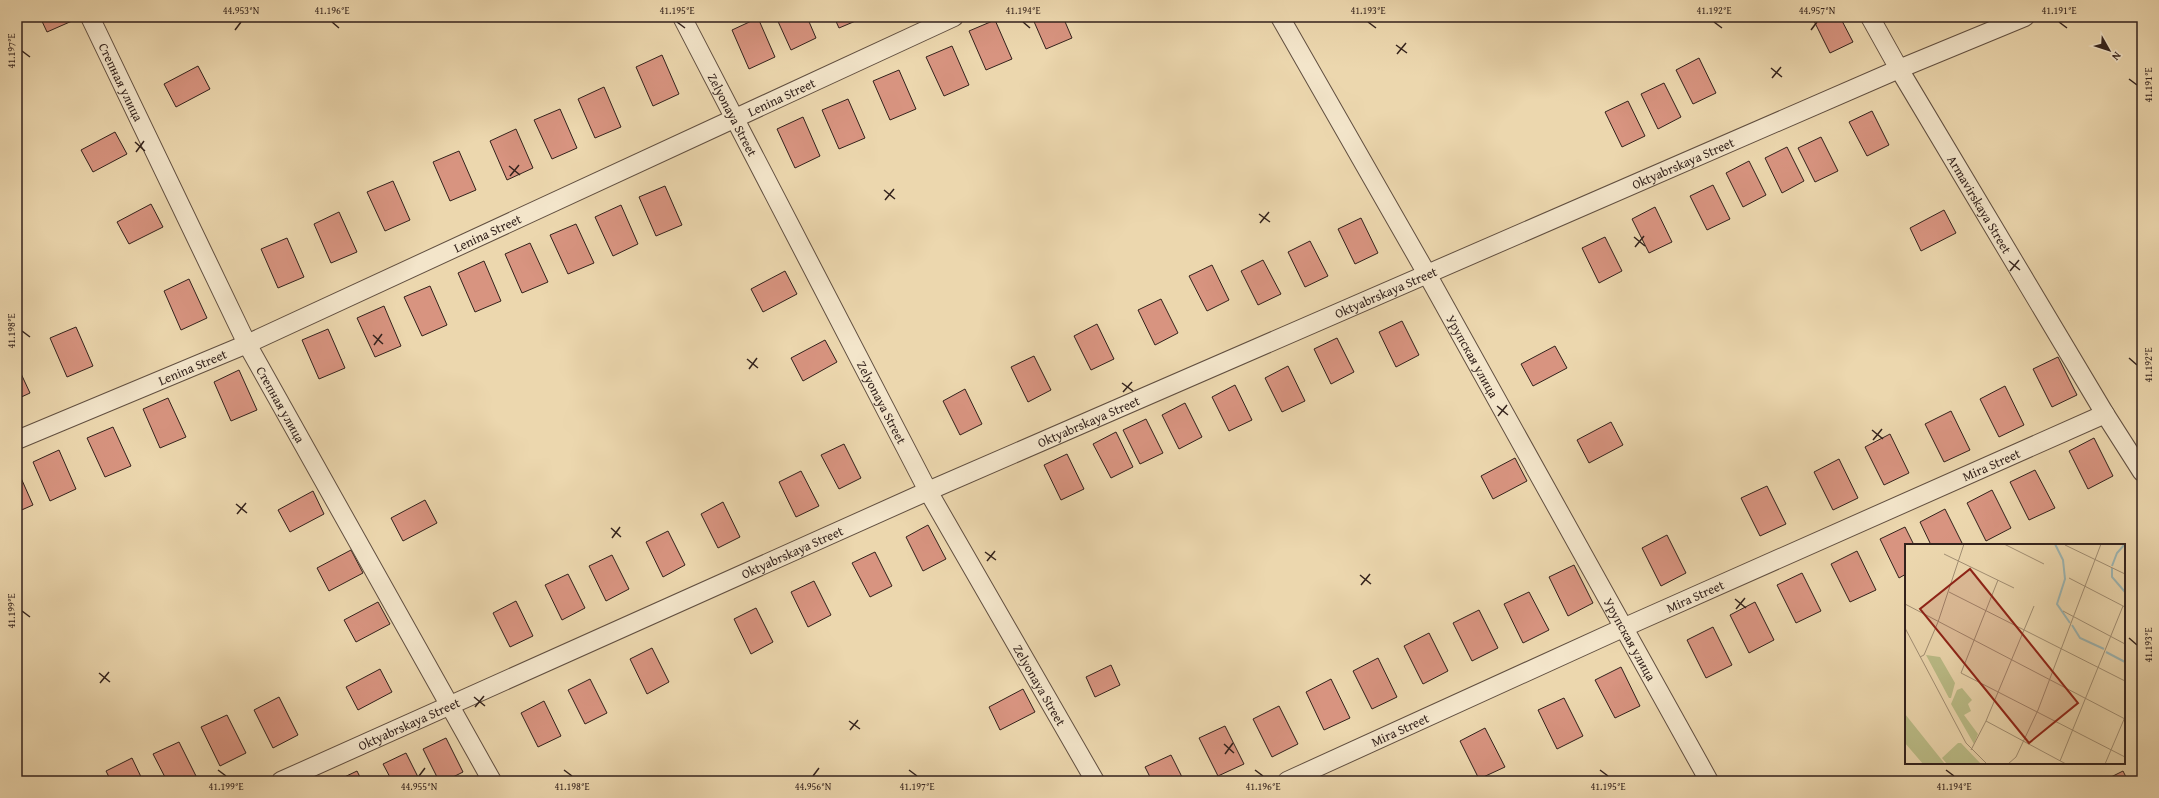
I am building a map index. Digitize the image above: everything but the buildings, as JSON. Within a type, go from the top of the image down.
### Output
[{"type":"street","name":"Степная улица","points":[[90,17],[247,344],[492,781]]},
{"type":"street","name":"Zelyonaya Street","points":[[682,17],[928,491],[1095,781]]},
{"type":"street","name":"Lenina Street","points":[[17,440],[247,344],[735,120],[954,17]]},
{"type":"street","name":"Урупская улица","points":[[1280,17],[1427,274],[1710,781]]},
{"type":"street","name":"Armavirskaya Street","points":[[1870,17],[1899,69],[2105,414],[2142,472]]},
{"type":"street","name":"Oktyabrskaya Street","points":[[281,781],[928,491],[1899,69],[2025,17]]},
{"type":"street","name":"Mira Street","points":[[1287,781],[1625,627],[2105,414]]}]
